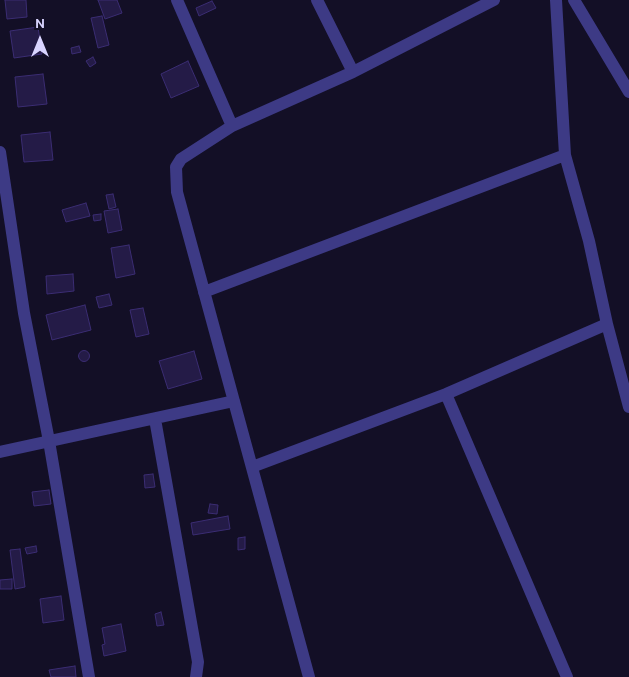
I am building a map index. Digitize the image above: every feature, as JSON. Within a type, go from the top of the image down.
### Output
[{"type":"street","points":[[177,0],[232,126]]},
{"type":"street","points":[[317,0],[353,72]]},
{"type":"street","points":[[310,677],[177,192],[176,167],[180,160],[232,126],[353,72],[494,0]]},
{"type":"street","points":[[556,0],[564,155],[589,241],[607,324],[627,393],[629,407]]},
{"type":"street","points":[[574,0],[629,92]]},
{"type":"street","points":[[0,152],[24,313],[49,441],[89,677]]},
{"type":"street","points":[[204,292],[564,155]]},
{"type":"street","points":[[252,467],[446,394],[607,324]]},
{"type":"street","points":[[446,394],[567,677]]},
{"type":"street","points":[[0,452],[234,401]]},
{"type":"street","points":[[155,419],[198,662],[196,677]]},
{"type":"building","points":[[5,0],[26,0],[27,17],[7,19]]},
{"type":"building","points":[[98,0],[117,0],[122,13],[105,19]]},
{"type":"building","points":[[212,1],[216,8],[199,16],[196,8]]},
{"type":"building","points":[[102,16],[109,45],[98,48],[91,18]]},
{"type":"building","points":[[38,27],[42,54],[14,58],[10,31]]},
{"type":"building","points":[[79,46],[81,52],[72,54],[71,48]]},
{"type":"building","points":[[93,57],[96,63],[90,67],[86,61]]},
{"type":"building","points":[[188,61],[199,86],[171,98],[161,74]]},
{"type":"building","points":[[43,74],[47,104],[18,107],[15,77]]},
{"type":"building","points":[[50,132],[53,160],[24,162],[21,135]]},
{"type":"building","points":[[113,194],[116,207],[109,209],[106,195]]},
{"type":"building","points":[[86,203],[90,216],[66,222],[62,210]]},
{"type":"building","points":[[118,209],[122,230],[108,233],[104,211]]},
{"type":"building","points":[[101,214],[101,220],[94,221],[93,215]]},
{"type":"building","points":[[129,245],[135,274],[116,278],[111,248]]},
{"type":"building","points":[[73,274],[74,291],[47,294],[46,276]]},
{"type":"building","points":[[109,294],[112,305],[99,308],[96,297]]},
{"type":"building","points":[[85,305],[91,330],[52,340],[46,315]]},
{"type":"building","points":[[143,308],[149,334],[136,337],[130,310]]},
{"type":"building","points":[[82,351],[86,351],[89,356],[88,360],[82,361],[79,358],[79,354]]},
{"type":"building","points":[[194,351],[202,379],[168,389],[159,361]]},
{"type":"building","points":[[153,474],[155,487],[145,488],[144,475]]},
{"type":"building","points":[[49,490],[51,504],[34,506],[32,492]]},
{"type":"building","points":[[210,504],[218,505],[217,514],[208,513]]},
{"type":"building","points":[[228,516],[230,529],[193,535],[191,523]]},
{"type":"building","points":[[245,537],[245,549],[238,550],[238,538]]},
{"type":"building","points":[[36,546],[37,552],[27,554],[25,548]]},
{"type":"building","points":[[20,549],[25,587],[15,589],[10,550]]},
{"type":"building","points":[[12,579],[12,589],[0,589],[0,580]]},
{"type":"building","points":[[61,596],[64,620],[43,623],[40,599]]},
{"type":"building","points":[[161,612],[164,625],[157,626],[155,614]]},
{"type":"building","points":[[121,624],[126,651],[104,656],[102,645],[105,644],[102,628]]},
{"type":"building","points":[[75,666],[76,677],[51,677],[49,670]]}]
